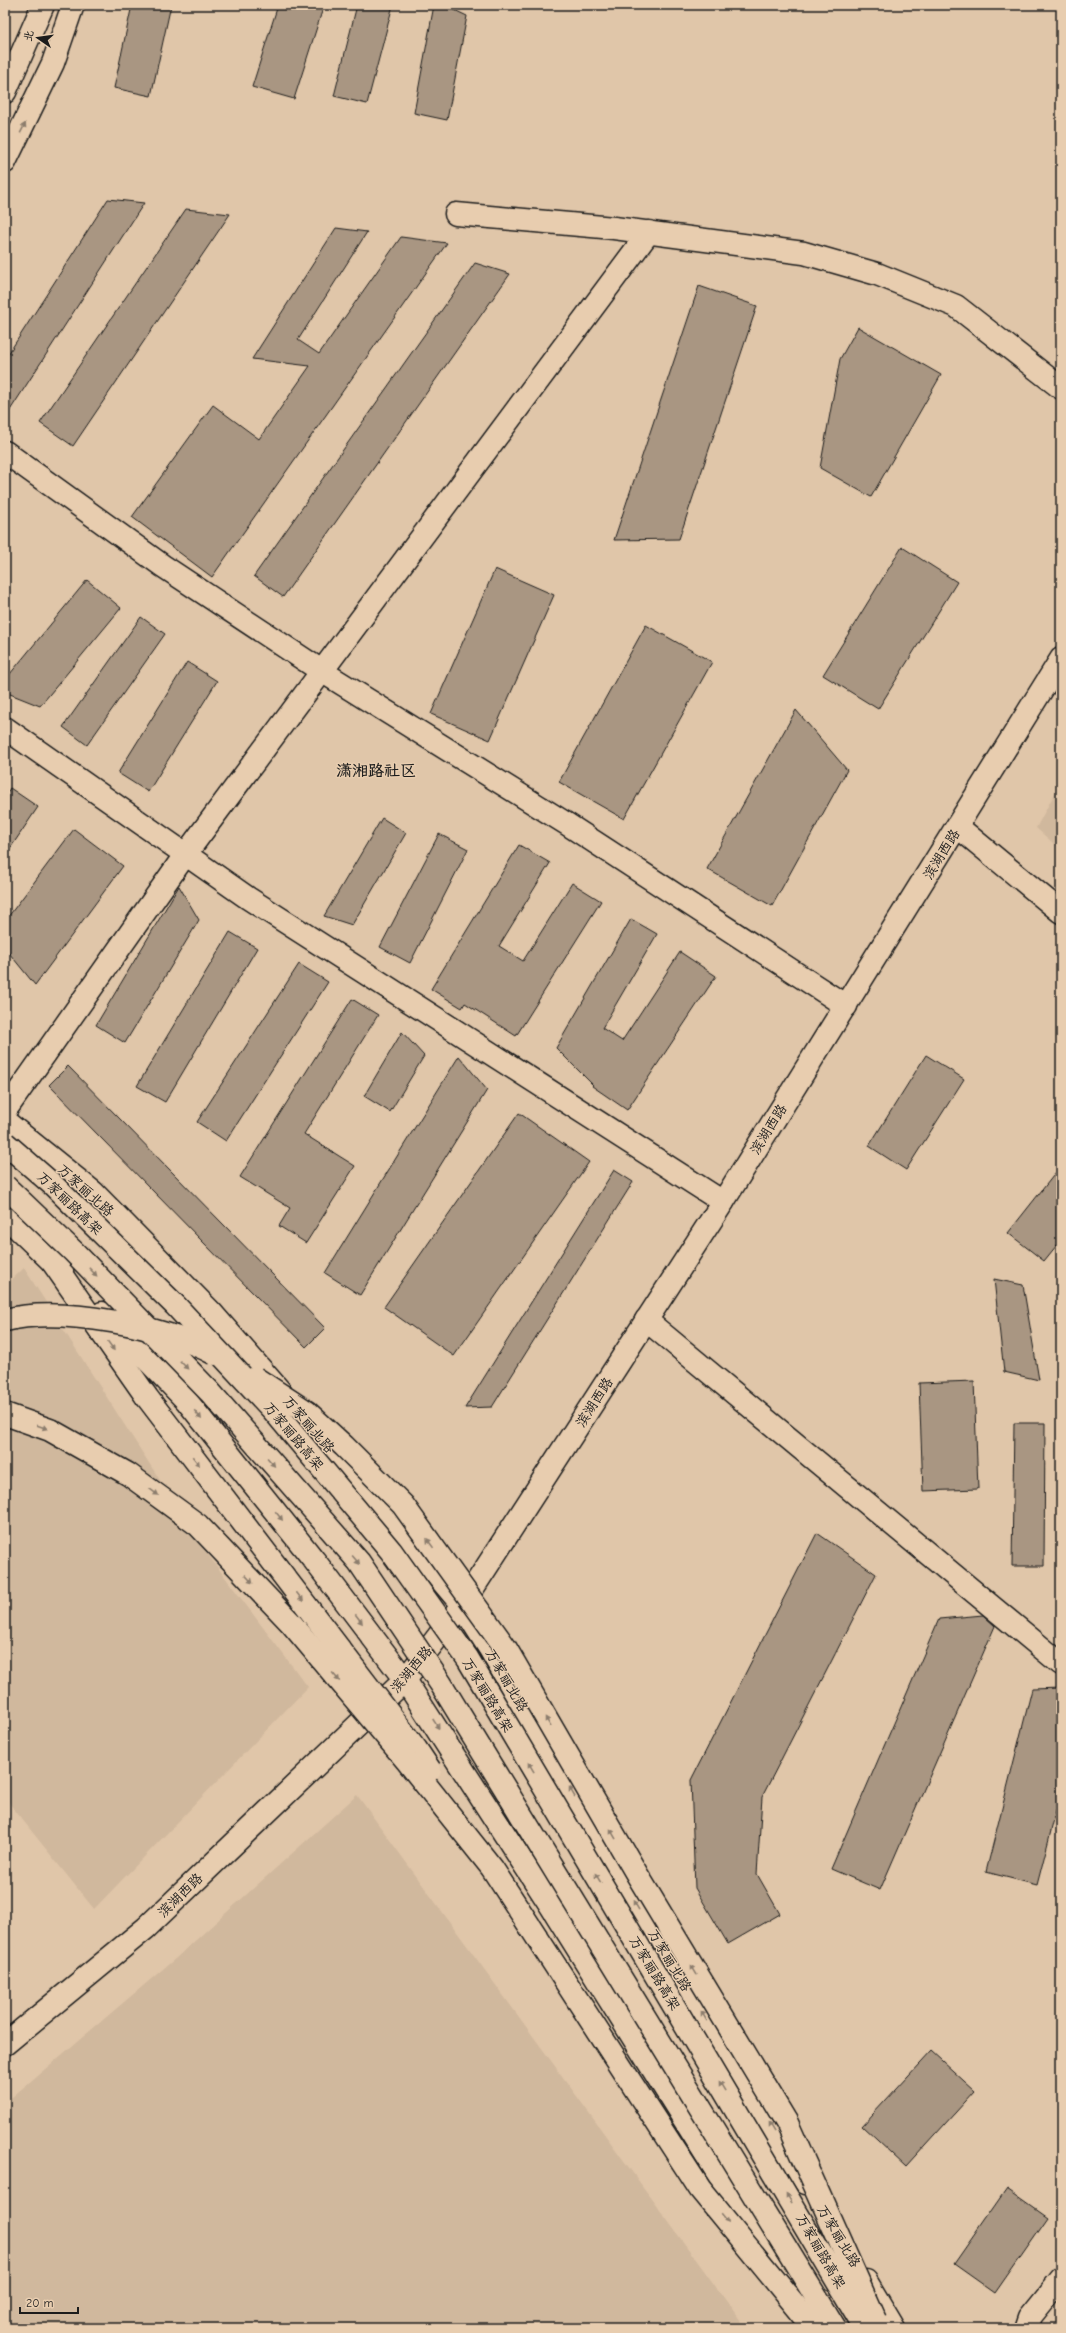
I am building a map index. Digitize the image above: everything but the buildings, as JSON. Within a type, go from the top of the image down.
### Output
[{"type":"main road","points":[[5,92],[43,5]]},
{"type":"main road","points":[[5,162],[53,63],[73,5]]},
{"type":"main road","points":[[456,214],[649,232],[804,253],[876,274],[956,306],[1061,388]]},
{"type":"main road","points":[[5,1111],[185,856],[649,232]]},
{"type":"main road","points":[[5,452],[163,566],[323,672],[567,824],[846,1006]]},
{"type":"main road","name":"滨湖西路","points":[[5,2044],[146,1928],[405,1680],[462,1605],[723,1202],[958,827],[1061,659]]},
{"type":"main road","points":[[5,728],[185,856],[723,1202]]},
{"type":"main road","points":[[958,827],[1061,912]]},
{"type":"main road","name":"万家丽北路","points":[[5,1121],[93,1192],[211,1312],[364,1486],[462,1605],[490,1650],[637,1907],[894,2328]]},
{"type":"main road","name":"万家丽路高架","points":[[5,1143],[52,1184],[175,1305],[273,1410],[391,1551],[468,1660],[865,2328]]},
{"type":"main road","name":"万家丽路高架","points":[[5,1186],[74,1252],[210,1392],[359,1562],[441,1684],[835,2328]]},
{"type":"main road","points":[[5,1207],[74,1252]]},
{"type":"main road","points":[[5,1216],[49,1257],[186,1400],[314,1560],[405,1680],[551,1906],[814,2328]]},
{"type":"main road","points":[[49,1257],[146,1396],[416,1749],[700,2189],[814,2328]]},
{"type":"main road","points":[[5,1320],[24,1315],[67,1314],[130,1326],[195,1343],[245,1371],[306,1412],[344,1446],[403,1505],[505,1647],[634,1869],[787,2123],[878,2328]]},
{"type":"main road","points":[[646,1320],[1061,1664]]},
{"type":"main road","points":[[5,1414],[50,1430],[128,1474],[198,1525],[291,1623],[407,1761],[492,1868]]},
{"type":"main road","points":[[1027,2328],[1031,2316],[1061,2279]]},
{"type":"shaded area","points":[[1061,782],[1061,850],[1036,828]]},
{"type":"shaded area","points":[[24,1268],[206,1552],[308,1687],[94,1909],[5,1798],[5,1286]]},
{"type":"shaded area","points":[[357,1795],[746,2328],[5,2328],[5,2103],[176,1958]]},
{"type":"district","name":"潇湘路社区","points":[[376,770]]}]
